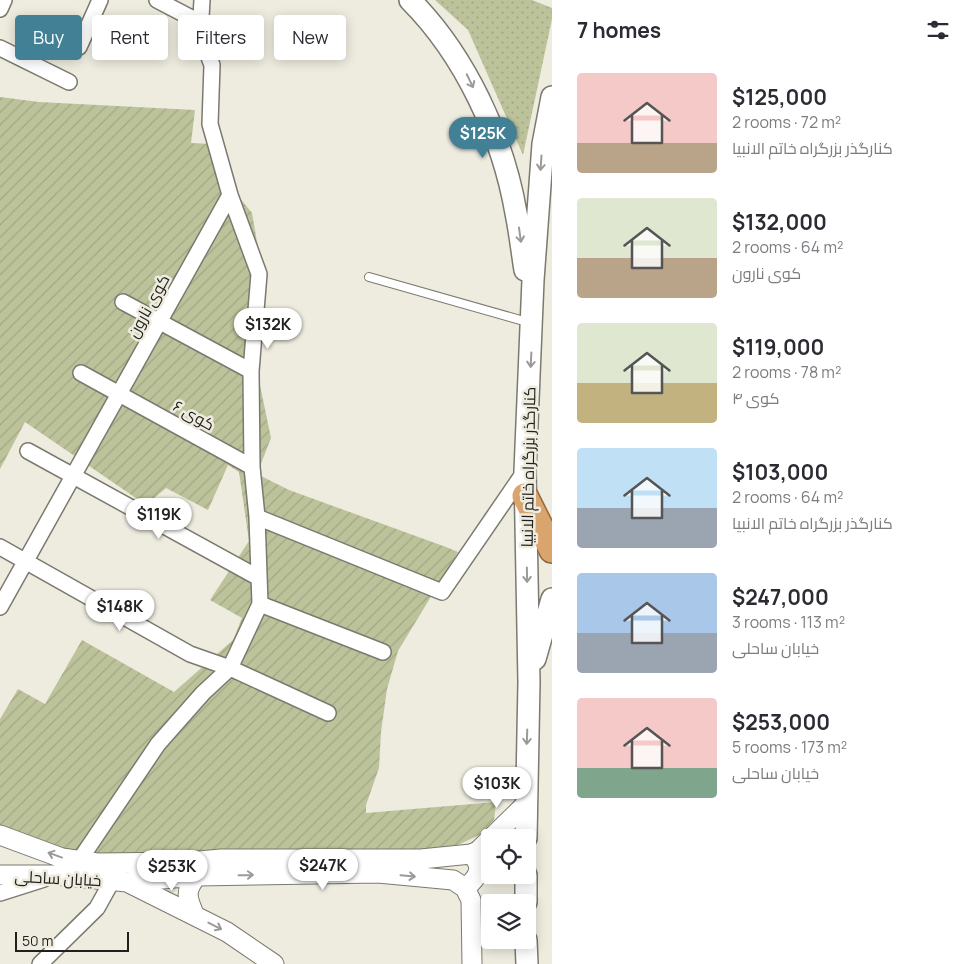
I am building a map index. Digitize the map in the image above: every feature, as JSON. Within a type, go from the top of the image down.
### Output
[{"type":"highway","points":[[525,496],[552,550]]},
{"type":"main road","points":[[410,0],[440,34],[466,72],[484,109],[504,164],[516,212],[532,324]]},
{"type":"main road","name":"کنارگذر بزرگراه خاتم الانبیا","points":[[526,829],[529,682],[525,471],[533,280],[543,144],[552,97]]},
{"type":"main road","points":[[529,682],[552,599]]},
{"type":"main road","points":[[526,949],[526,964]]},
{"type":"street","points":[[0,9],[4,0]]},
{"type":"street","points":[[82,40],[100,0]]},
{"type":"street","points":[[157,0],[187,15]]},
{"type":"street","points":[[201,15],[202,0]]},
{"type":"street","points":[[0,48],[69,82]]},
{"type":"street","points":[[79,861],[158,744],[203,692],[230,668],[260,604],[257,517],[252,466],[251,371],[259,274],[230,194],[210,124],[212,65],[210,60]]},
{"type":"street","name":"کوی نارون","points":[[0,607],[230,194]]},
{"type":"street","points":[[123,302],[251,371]]},
{"type":"street","name":"کوی ۶","points":[[81,373],[252,466]]},
{"type":"street","points":[[28,451],[259,578]]},
{"type":"street","points":[[257,517],[442,592],[525,471]]},
{"type":"street","points":[[0,547],[190,654],[230,668],[328,713]]},
{"type":"street","points":[[260,604],[383,652]]},
{"type":"street","points":[[500,829],[526,804]]},
{"type":"street","name":"خیابان ساحلی","points":[[0,836],[62,858],[96,863],[188,862],[221,859],[421,858],[471,854]]},
{"type":"street","points":[[465,888],[474,881],[479,873],[477,859],[471,854],[481,847]]},
{"type":"street","points":[[40,964],[97,908],[120,882],[197,876],[378,873],[453,880],[465,888],[471,900],[472,964]]},
{"type":"street","name":"خیابان ساحلی","points":[[0,875],[55,875],[120,882],[227,932],[274,964]]},
{"type":"street","points":[[0,893],[55,875]]},
{"type":"street","points":[[195,916],[189,902],[189,886],[197,876]]},
{"type":"lane","points":[[369,277],[532,324]]},
{"type":"green space","points":[[435,0],[532,0],[552,8],[552,19],[523,155],[468,30]]},
{"type":"green space","points":[[0,97],[39,102],[195,110],[191,143],[212,144],[221,175],[252,213],[263,276],[256,366],[271,438],[257,474],[289,490],[458,552],[398,651],[387,689],[381,732],[379,768],[366,805],[366,813],[496,802],[494,820],[485,829],[481,829],[479,835],[458,845],[437,850],[199,852],[156,870],[137,874],[108,868],[0,827],[0,719],[18,689],[45,704],[82,640],[174,692],[233,640],[242,618],[210,600],[249,541],[239,472],[228,465],[208,510],[166,488],[146,505],[25,422],[0,469]]}]
